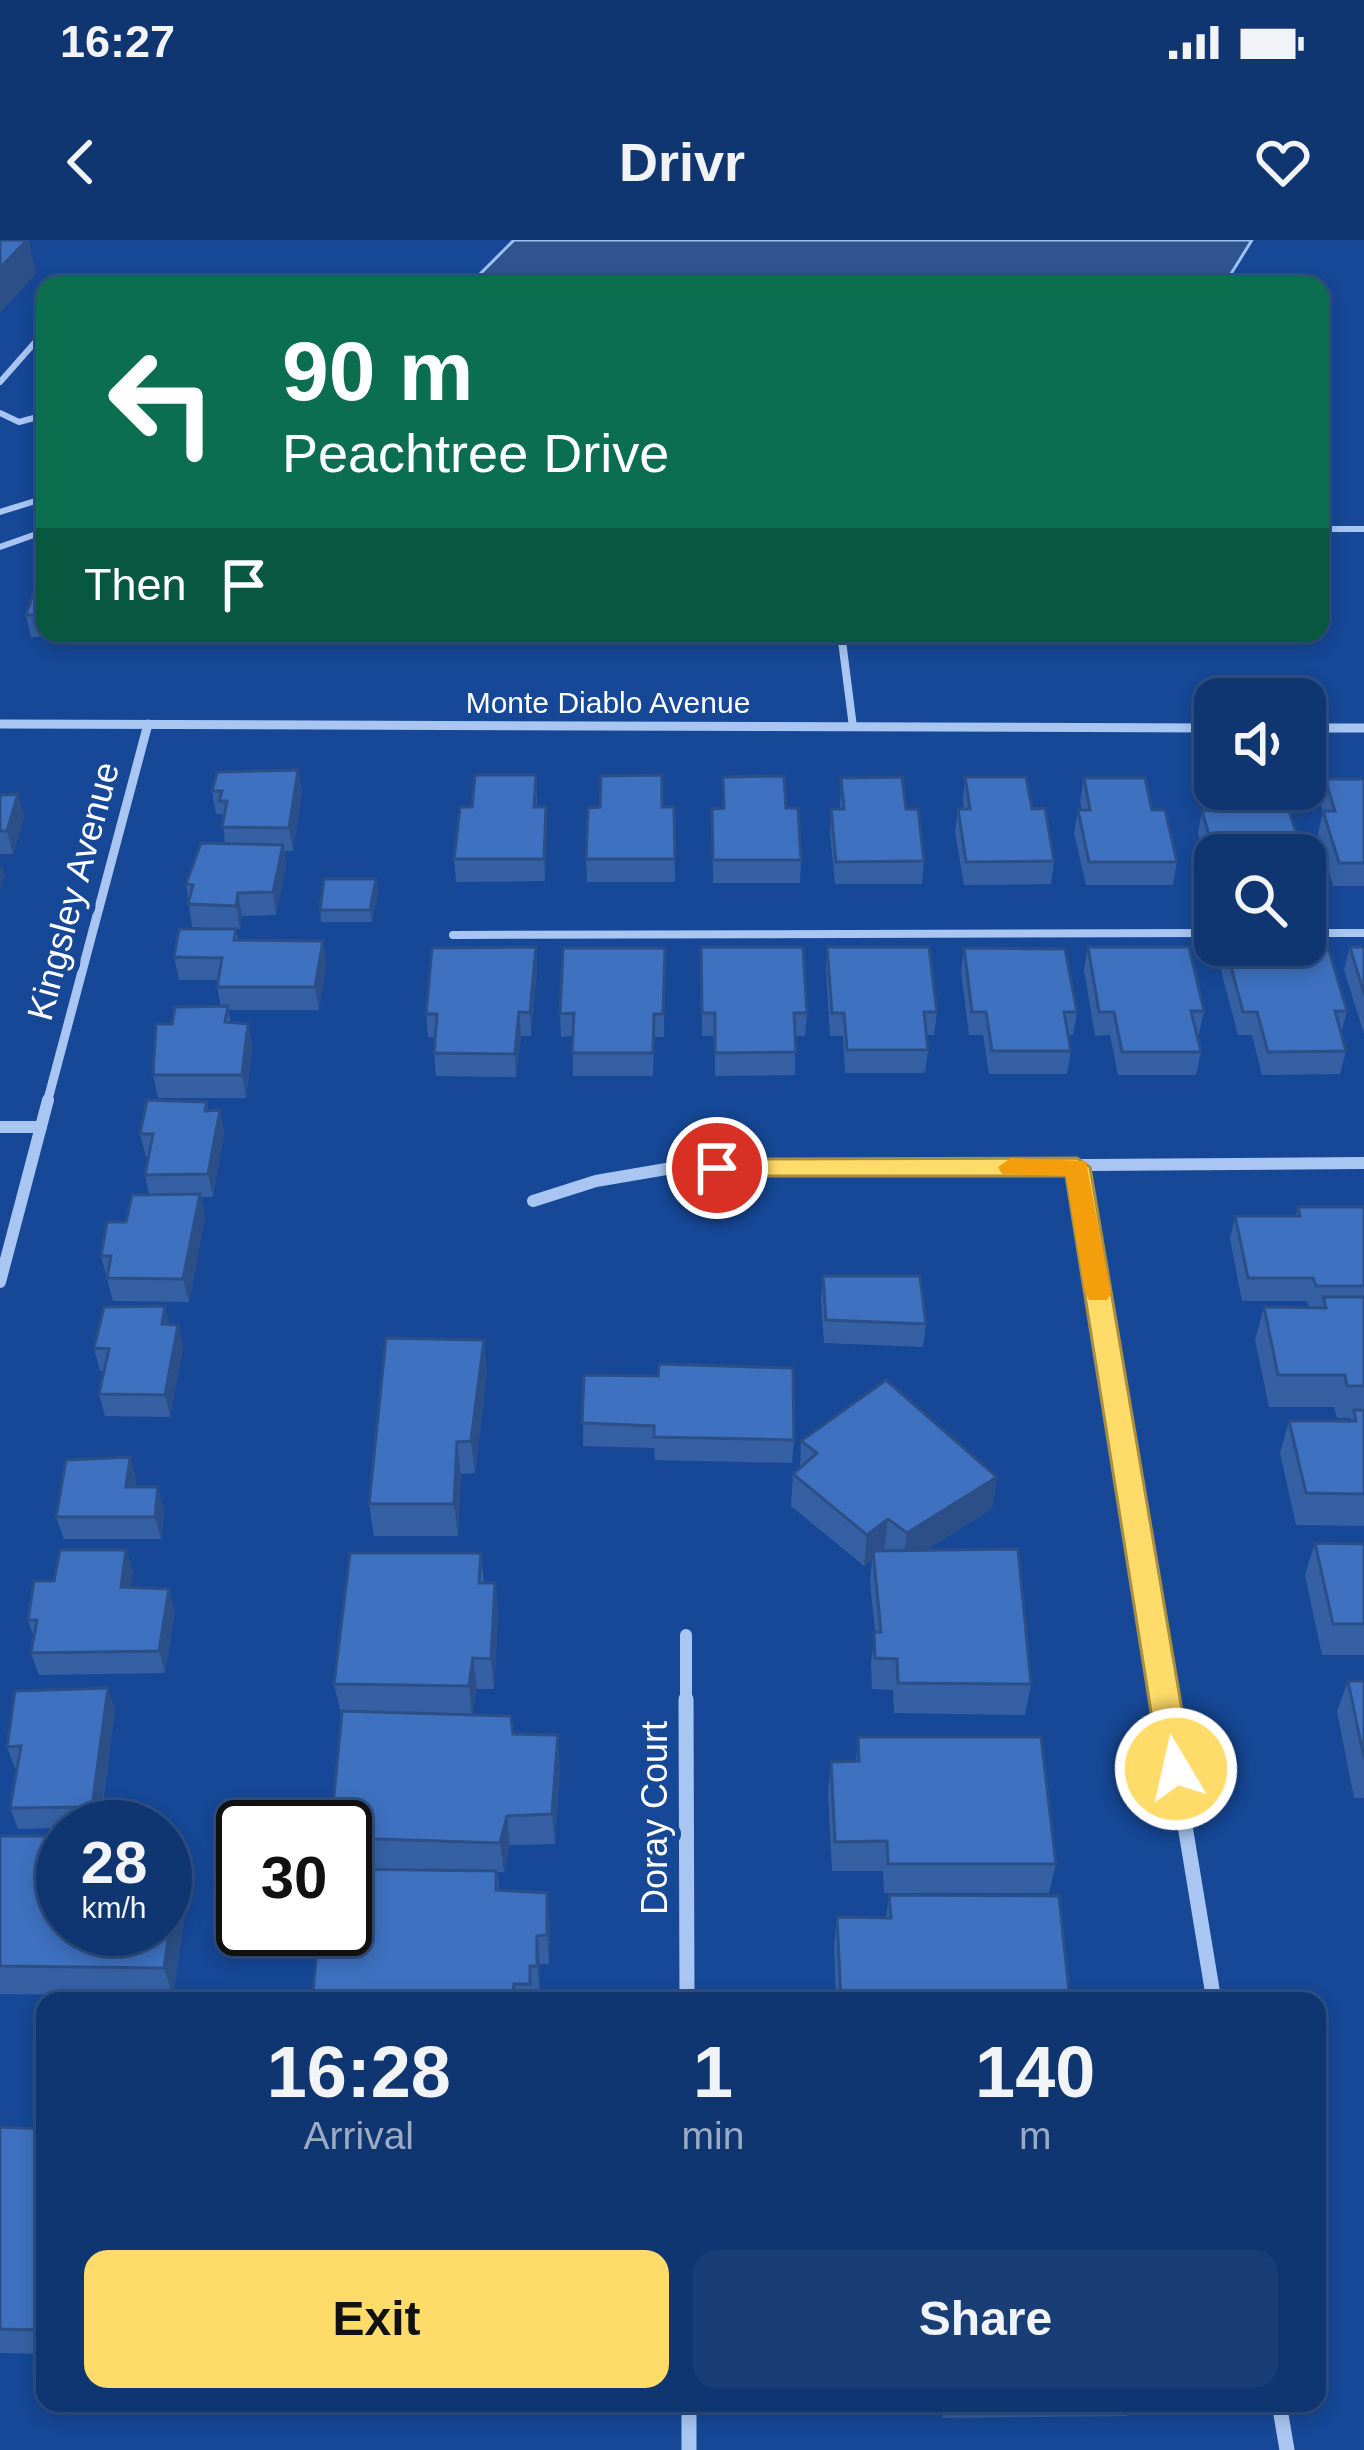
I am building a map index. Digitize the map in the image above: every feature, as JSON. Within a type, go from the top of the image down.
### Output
[{"type":"street","name":"Monte Diablo Avenue","points":[[0,724],[1194,728]]},
{"type":"street","name":"Kingsley Avenue","points":[[0,1282],[148,724]]},
{"type":"street","points":[[1326,728],[1364,728]]},
{"type":"street","points":[[0,1127],[41,1127]]},
{"type":"street","points":[[533,1202],[596,1181],[672,1168],[1364,1163]]},
{"type":"street","points":[[1077,1167],[1213,1992]]},
{"type":"street","name":"Doray Court","points":[[686,1635],[687,1992]]},
{"type":"street","points":[[688,2412],[689,2450]]},
{"type":"street","points":[[1281,2412],[1287,2450]]},
{"type":"lane","points":[[0,382],[36,341]]},
{"type":"lane","points":[[0,413],[19,422],[36,417]]},
{"type":"lane","points":[[0,512],[36,501]]},
{"type":"lane","points":[[1329,529],[1364,529]]},
{"type":"lane","points":[[0,547],[36,534]]},
{"type":"lane","points":[[842,642],[853,727]]},
{"type":"lane","points":[[453,935],[1194,933]]},
{"type":"lane","points":[[1326,933],[1364,933]]},
{"type":"water","points":[[514,240],[1252,240],[1230,276],[478,276]]},
{"type":"building","points":[[0,240],[27,240],[0,268]]},
{"type":"building","points":[[36,586],[36,615],[26,615]]},
{"type":"building","points":[[298,770],[289,828],[222,827],[227,801],[219,801],[222,791],[212,791],[217,772]]},
{"type":"building","points":[[475,775],[536,775],[534,807],[546,807],[544,859],[454,859],[460,807],[472,807]]},
{"type":"building","points":[[662,775],[662,807],[674,807],[675,859],[586,859],[588,808],[600,807],[601,776]]},
{"type":"building","points":[[784,776],[786,808],[798,808],[801,860],[713,860],[712,809],[724,808],[723,777]]},
{"type":"building","points":[[902,777],[906,809],[918,809],[924,861],[836,862],[831,809],[844,809],[841,778]]},
{"type":"building","points":[[965,777],[1026,777],[1032,809],[1045,808],[1054,861],[966,862],[958,809],[970,809]]},
{"type":"building","points":[[1084,778],[1145,778],[1152,810],[1165,810],[1177,862],[1089,862],[1078,810],[1090,810]]},
{"type":"building","points":[[1326,779],[1364,779],[1364,863],[1339,863],[1323,811],[1335,811]]},
{"type":"building","points":[[18,794],[7,831],[0,831],[0,795]]},
{"type":"building","points":[[1289,810],[1296,834],[1209,834],[1202,811]]},
{"type":"building","points":[[201,843],[283,845],[273,892],[238,893],[236,906],[188,904],[193,885],[186,884]]},
{"type":"building","points":[[324,879],[376,879],[370,910],[320,910]]},
{"type":"building","points":[[179,929],[236,929],[234,940],[323,941],[315,987],[217,987],[222,958],[174,957]]},
{"type":"building","points":[[536,947],[530,1013],[519,1012],[515,1054],[434,1053],[437,1014],[426,1014],[432,948]]},
{"type":"building","points":[[701,947],[803,947],[807,1013],[794,1013],[796,1052],[715,1053],[715,1013],[702,1013]]},
{"type":"building","points":[[827,947],[929,947],[937,1012],[924,1012],[928,1050],[847,1050],[844,1013],[832,1013]]},
{"type":"building","points":[[1088,947],[1189,947],[1204,1011],[1191,1011],[1201,1052],[1122,1052],[1114,1012],[1099,1012]]},
{"type":"building","points":[[1326,947],[1347,1011],[1335,1011],[1346,1051],[1268,1052],[1257,1012],[1243,1012],[1231,966],[1326,966]]},
{"type":"building","points":[[1350,947],[1364,947],[1364,994]]},
{"type":"building","points":[[563,948],[665,948],[663,1014],[654,1014],[653,1053],[572,1053],[574,1013],[560,1014]]},
{"type":"building","points":[[964,948],[1065,949],[1077,1012],[1064,1012],[1071,1051],[992,1051],[986,1012],[972,1012]]},
{"type":"building","points":[[228,1006],[225,1022],[248,1024],[242,1075],[153,1075],[156,1024],[172,1024],[175,1007]]},
{"type":"building","points":[[147,1100],[207,1102],[205,1111],[220,1110],[208,1174],[145,1175],[153,1134],[140,1134]]},
{"type":"building","points":[[200,1194],[183,1279],[107,1278],[111,1256],[101,1256],[107,1222],[126,1222],[132,1195]]},
{"type":"building","points":[[1298,1207],[1364,1207],[1364,1286],[1316,1286],[1313,1278],[1248,1278],[1235,1216],[1300,1216]]},
{"type":"building","points":[[823,1276],[920,1276],[926,1324],[826,1320]]},
{"type":"building","points":[[1323,1297],[1364,1297],[1364,1386],[1347,1386],[1345,1375],[1278,1375],[1264,1307],[1326,1308]]},
{"type":"building","points":[[165,1306],[162,1324],[178,1325],[165,1395],[99,1394],[109,1349],[94,1348],[104,1307]]},
{"type":"building","points":[[386,1338],[484,1340],[471,1441],[457,1442],[454,1504],[369,1504]]},
{"type":"building","points":[[659,1364],[793,1368],[794,1440],[654,1437],[654,1426],[582,1423],[584,1375],[658,1376]]},
{"type":"building","points":[[886,1380],[997,1477],[907,1533],[888,1519],[867,1535],[793,1474],[817,1453],[801,1441]]},
{"type":"building","points":[[1354,1410],[1364,1410],[1364,1494],[1306,1493],[1289,1421],[1356,1421]]},
{"type":"building","points":[[130,1457],[126,1487],[158,1487],[155,1517],[56,1517],[66,1460]]},
{"type":"building","points":[[1315,1543],[1364,1544],[1364,1624],[1333,1624]]},
{"type":"building","points":[[1018,1549],[1031,1684],[898,1683],[897,1659],[875,1658],[874,1632],[881,1632],[873,1551]]},
{"type":"building","points":[[60,1550],[126,1550],[121,1587],[169,1589],[159,1651],[31,1653],[37,1620],[28,1620],[34,1581],[54,1581]]},
{"type":"building","points":[[350,1553],[481,1553],[479,1583],[495,1583],[491,1659],[473,1658],[469,1686],[334,1684]]},
{"type":"building","points":[[1348,1681],[1364,1681],[1364,1758]]},
{"type":"building","points":[[108,1688],[93,1800],[36,1800],[36,1808],[10,1808],[21,1746],[7,1747],[15,1691]]},
{"type":"building","points":[[342,1711],[511,1716],[513,1734],[558,1735],[552,1814],[507,1816],[500,1843],[372,1839],[372,1800],[334,1800]]},
{"type":"building","points":[[858,1737],[1041,1737],[1056,1864],[888,1864],[887,1841],[835,1842],[831,1762],[859,1761]]},
{"type":"building","points":[[0,1836],[36,1836],[36,1956],[166,1956],[164,1968],[0,1966]]},
{"type":"building","points":[[372,1869],[496,1871],[496,1890],[547,1893],[547,1935],[537,1936],[537,1966],[530,1966],[530,1984],[514,1984],[513,1992],[313,1992],[316,1956],[372,1956]]},
{"type":"building","points":[[889,1895],[1059,1896],[1069,1992],[841,1992],[837,1917],[891,1918]]},
{"type":"building","points":[[0,2127],[36,2129],[36,2330],[0,2329]]},
{"type":"slow traffic","points":[[1011,1167],[1077,1167],[1098,1293]]},
{"type":"route","points":[[717,1168],[1077,1167],[1176,1769]]}]
